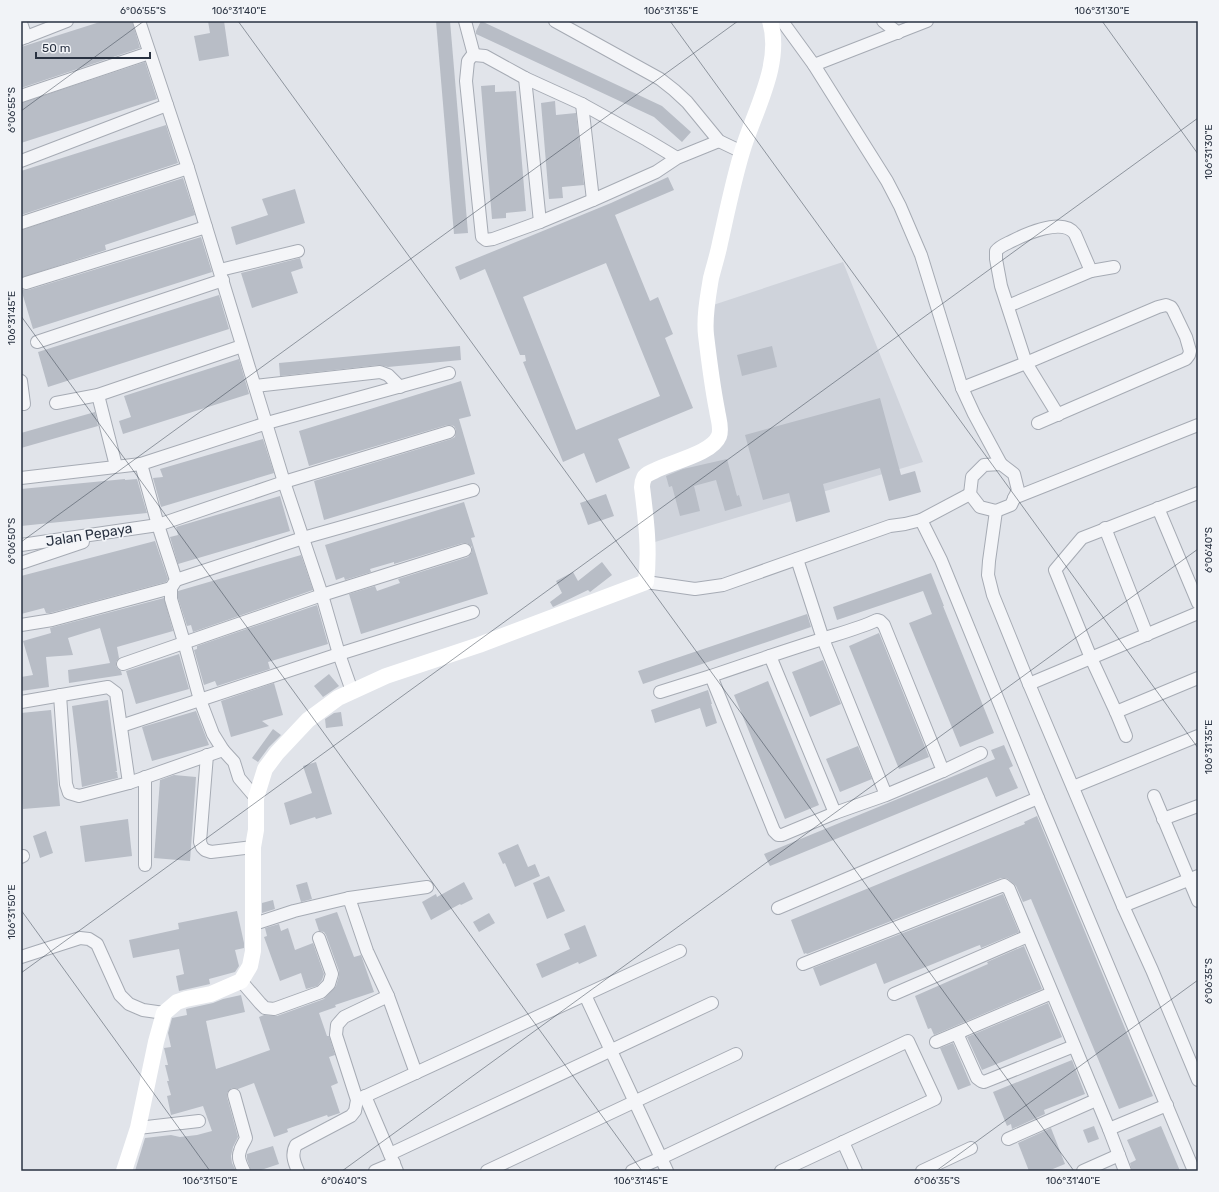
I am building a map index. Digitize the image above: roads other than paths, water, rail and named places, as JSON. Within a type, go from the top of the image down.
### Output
[{"type":"street","points":[[21,23],[24,38],[67,21]]},
{"type":"street","points":[[139,21],[188,168],[284,482],[352,691]]},
{"type":"street","points":[[465,21],[474,55]]},
{"type":"street","points":[[555,21],[660,80],[687,102],[719,141],[742,152]]},
{"type":"street","points":[[646,582],[648,540],[642,487],[644,478],[662,466],[698,454],[715,443],[720,433],[720,422],[706,333],[706,315],[712,278],[742,152],[769,74],[773,50],[773,30],[770,21]]},
{"type":"street","points":[[782,21],[814,65],[887,181],[900,206],[921,255],[962,388],[1001,464],[1014,474],[1018,490],[1011,505],[996,512],[980,507],[970,494],[972,477],[984,465],[1001,464]]},
{"type":"street","points":[[883,21],[898,33]]},
{"type":"street","points":[[814,65],[927,21]]},
{"type":"street","points":[[21,96],[149,53]]},
{"type":"street","points":[[677,158],[582,104],[525,78],[485,56],[474,55],[468,61],[466,81],[482,237],[486,240],[493,239],[540,222],[593,200],[656,172],[677,158],[719,141]]},
{"type":"street","points":[[525,78],[540,222]]},
{"type":"street","points":[[582,104],[593,200]]},
{"type":"street","points":[[21,161],[167,105]]},
{"type":"street","points":[[21,223],[188,168]]},
{"type":"street","points":[[1058,415],[1026,363],[1001,286],[995,254],[998,249],[1027,234],[1053,226],[1064,226],[1073,230],[1079,240],[1092,271]]},
{"type":"street","points":[[26,283],[206,227]]},
{"type":"street","points":[[37,342],[221,275],[298,251]]},
{"type":"street","points":[[1008,306],[1092,271],[1114,267]]},
{"type":"street","points":[[962,388],[1026,363],[1158,307],[1166,305],[1173,310],[1190,349],[1189,355],[1186,359],[1180,363],[1038,423]]},
{"type":"street","points":[[56,403],[98,395],[242,346]]},
{"type":"street","points":[[255,386],[380,372],[388,375],[400,387]]},
{"type":"street","points":[[21,478],[141,464],[267,423],[449,373]]},
{"type":"street","points":[[21,380],[24,404],[21,404]]},
{"type":"street","points":[[98,395],[116,466]]},
{"type":"street","points":[[1014,498],[1198,425]]},
{"type":"street","name":"Jalan Pepaya","points":[[21,546],[158,524],[284,482],[449,432]]},
{"type":"street","points":[[141,464],[172,570],[173,584],[171,599],[200,700],[213,734],[223,750],[234,762],[239,778],[256,798]]},
{"type":"street","points":[[21,625],[52,620],[173,584],[303,538],[473,490]]},
{"type":"street","points":[[1126,736],[1091,658],[1055,570],[1082,538],[1198,493]]},
{"type":"street","points":[[124,1171],[138,1128],[156,1042],[164,1013],[177,1002],[211,994],[241,981],[250,966],[253,951],[254,924],[253,847],[256,830],[256,798],[265,769],[289,739],[308,720],[338,698],[386,676],[487,642],[646,582],[695,589],[723,585],[890,526],[921,520],[970,494]]},
{"type":"street","points":[[1158,508],[1198,603]]},
{"type":"street","points":[[996,512],[988,575],[993,595],[1029,684],[1198,1080]]},
{"type":"street","points":[[921,520],[941,560],[1038,798],[1194,1171]]},
{"type":"street","points":[[1105,528],[1146,635]]},
{"type":"street","points":[[21,563],[115,531]]},
{"type":"street","points":[[123,664],[322,595],[465,550]]},
{"type":"street","points":[[797,559],[823,639],[886,795]]},
{"type":"street","points":[[121,726],[339,654],[473,612]]},
{"type":"street","points":[[1029,684],[1198,613]]},
{"type":"street","points":[[660,692],[878,620],[884,625],[943,771]]},
{"type":"street","points":[[770,656],[835,813]]},
{"type":"street","points":[[711,676],[774,831],[778,835],[782,835],[835,813],[886,795],[981,753]]},
{"type":"street","points":[[1116,712],[1198,678]]},
{"type":"street","points":[[21,702],[108,687],[116,693],[129,783]]},
{"type":"street","points":[[60,695],[66,784],[69,793],[79,796],[129,783],[223,750]]},
{"type":"street","points":[[1073,787],[1198,736]]},
{"type":"street","points":[[207,755],[200,842],[202,847],[211,852],[253,847]]},
{"type":"street","points":[[145,777],[145,865]]},
{"type":"street","points":[[1154,796],[1163,819],[1194,878],[1198,901]]},
{"type":"street","points":[[778,908],[1038,798]]},
{"type":"street","points":[[1163,819],[1198,806]]},
{"type":"street","points":[[1123,906],[1194,878]]},
{"type":"street","points":[[803,964],[1004,885],[1009,889],[1125,1171]]},
{"type":"street","points":[[254,924],[294,911],[349,898],[427,887]]},
{"type":"street","points":[[349,898],[367,951],[388,996],[416,1072]]},
{"type":"street","points":[[894,994],[1028,936]]},
{"type":"street","points":[[21,957],[80,938],[89,939],[97,944],[120,995],[129,1004],[143,1010],[164,1013]]},
{"type":"street","points":[[241,981],[265,1008],[274,1009],[321,992],[329,984],[332,974],[319,938]]},
{"type":"street","points":[[298,1171],[293,1155],[296,1144],[351,1116],[361,1098],[680,951]]},
{"type":"street","points":[[936,1042],[1052,993]]},
{"type":"street","points":[[585,995],[667,1171]]},
{"type":"street","points":[[388,996],[344,1017],[337,1025],[336,1035],[361,1098],[394,1163]]},
{"type":"street","points":[[375,1171],[394,1163],[611,1050],[712,1003]]},
{"type":"street","points":[[961,1032],[959,1038],[977,1078],[984,1082],[1074,1046]]},
{"type":"street","points":[[632,1171],[908,1042],[935,1099],[781,1171]]},
{"type":"street","points":[[487,1171],[736,1054]]},
{"type":"street","points":[[234,1095],[246,1138],[239,1152],[239,1158],[244,1171]]},
{"type":"street","points":[[1008,1139],[1096,1100]]},
{"type":"street","points":[[1109,1129],[1167,1105]]},
{"type":"street","points":[[138,1128],[199,1121]]},
{"type":"street","points":[[843,1142],[856,1171]]},
{"type":"street","points":[[923,1171],[971,1148]]},
{"type":"street","points":[[1083,1171],[1119,1155]]}]
